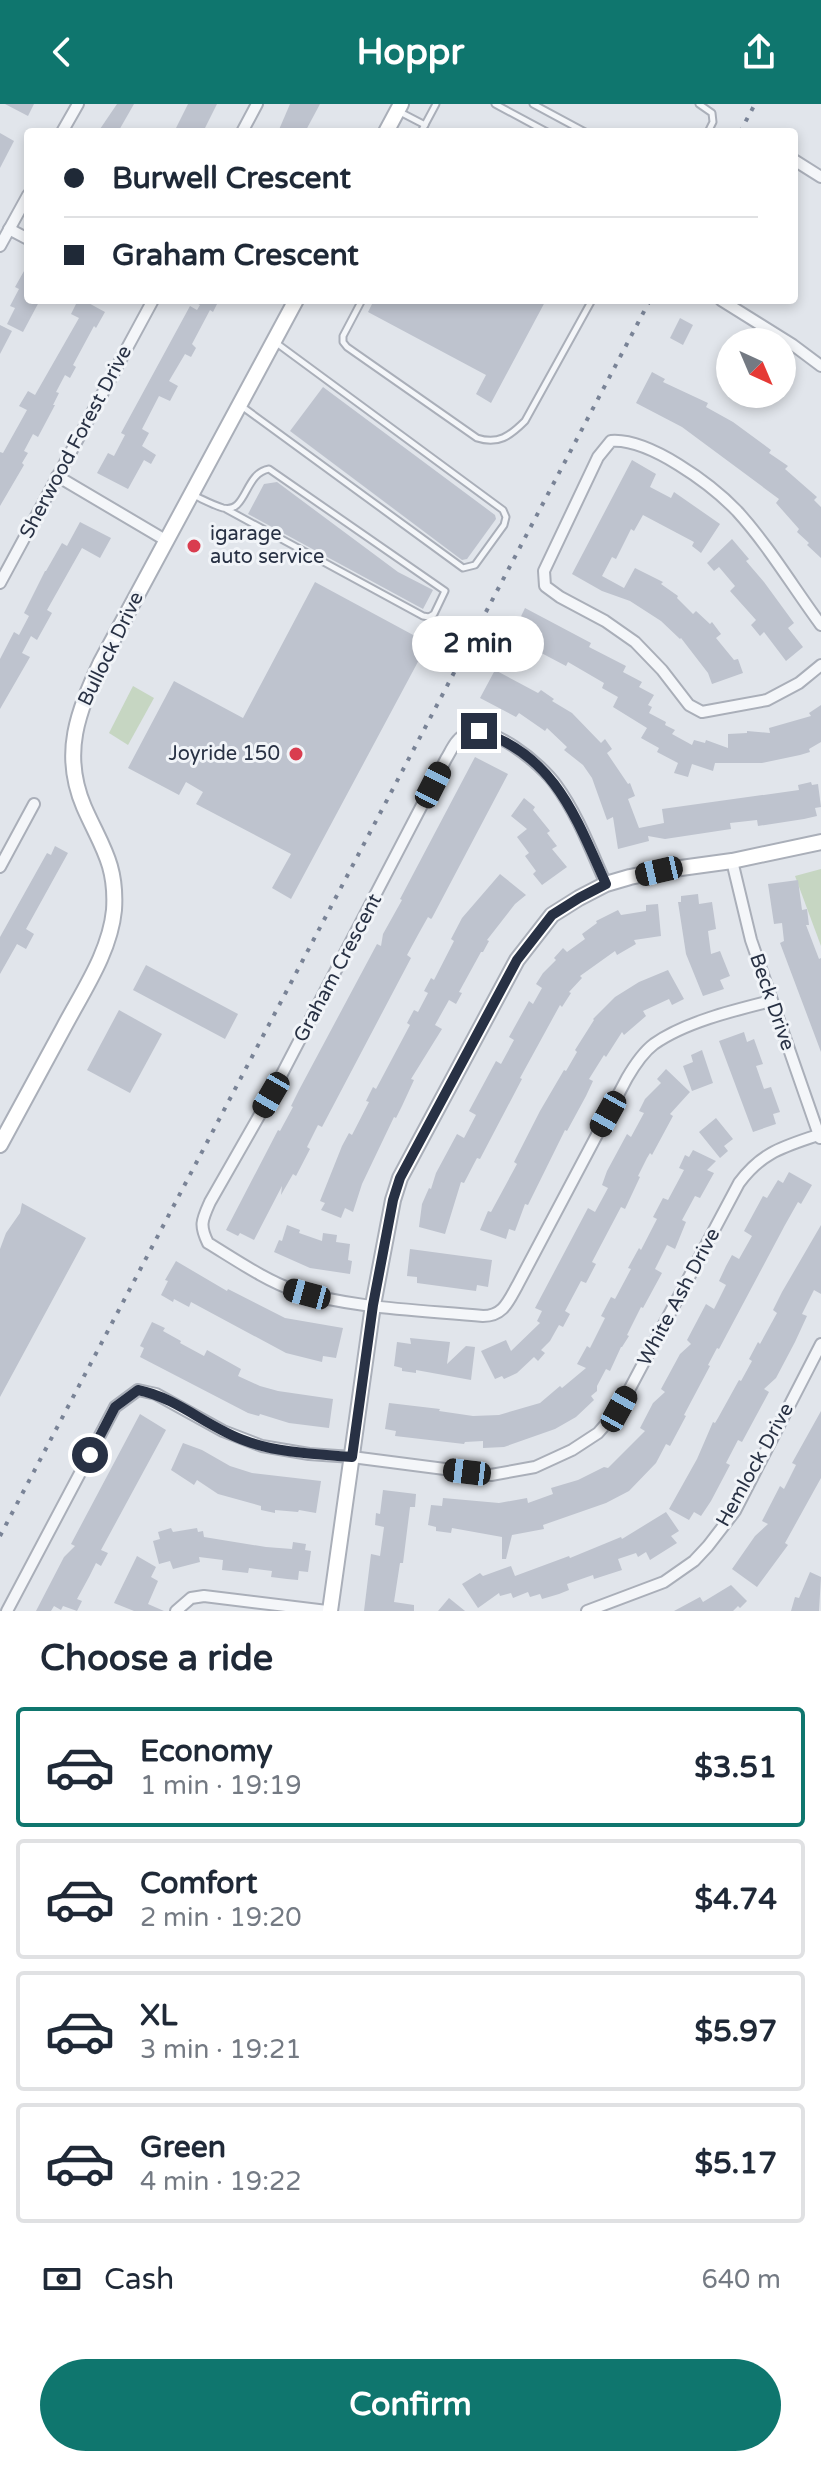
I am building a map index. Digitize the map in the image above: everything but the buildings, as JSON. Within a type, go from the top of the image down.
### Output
[{"type":"street","points":[[64,128],[78,104]]},
{"type":"street","points":[[244,128],[257,104]]},
{"type":"street","points":[[388,128],[399,107]]},
{"type":"street","points":[[798,163],[821,177]]},
{"type":"street","points":[[0,246],[24,202]]},
{"type":"street","points":[[9,229],[24,237]]},
{"type":"street","name":"Sherwood Forest Drive","points":[[0,583],[147,304]]},
{"type":"street","name":"Bullock Drive","points":[[0,1145],[88,983],[112,926],[114,891],[106,850],[84,807],[74,775],[72,749],[83,701],[101,662],[294,304]]},
{"type":"street","points":[[727,304],[821,366]]},
{"type":"street","points":[[821,625],[735,509],[667,458],[639,444],[611,441],[598,457],[544,571],[545,586],[635,642],[689,705],[702,712],[767,700],[799,683],[821,665]]},
{"type":"street","points":[[57,476],[167,541]]},
{"type":"street","name":"Graham Crescent","points":[[373,1305],[291,1289],[208,1243],[201,1230],[203,1218],[286,1068],[455,743],[465,734],[479,731],[502,739],[535,761],[556,784],[606,884]]},
{"type":"street","points":[[0,867],[34,804]]},
{"type":"street","points":[[176,1611],[191,1598],[204,1596],[329,1611],[373,1305],[400,1178],[517,960],[552,915],[606,884],[659,871],[732,861],[821,842]]},
{"type":"street","name":"Beck Drive","points":[[732,861],[751,940],[820,1137]]},
{"type":"street","points":[[373,1305],[483,1316],[498,1314],[505,1308],[627,1078],[645,1053],[655,1044],[701,1021],[771,1001]]},
{"type":"street","name":"White Ash Drive","points":[[7,1611],[115,1407],[138,1390],[156,1394],[245,1441],[309,1454],[491,1475],[535,1467],[585,1443],[619,1409],[739,1183],[751,1167],[777,1150],[820,1137]]},
{"type":"street","name":"Hemlock Drive","points":[[587,1611],[664,1582],[694,1561],[708,1546],[735,1511],[821,1344]]},
{"type":"lane","points":[[423,128],[436,104]]},
{"type":"lane","points":[[495,104],[540,128]]},
{"type":"lane","points":[[533,104],[578,128]]},
{"type":"lane","points":[[699,104],[712,113],[710,128]]},
{"type":"lane","points":[[399,107],[425,125]]},
{"type":"lane","points":[[360,304],[342,339],[347,347],[477,438],[498,441],[525,421],[590,304]]},
{"type":"lane","points":[[240,405],[463,568],[475,565],[504,525],[506,517],[503,510],[274,342]]},
{"type":"lane","points":[[192,494],[226,509],[423,616],[434,614],[445,591],[269,469],[260,470],[240,503],[226,509]]},
{"type":"green space","points":[[133,686],[154,698],[128,745],[109,733]]},
{"type":"green space","points":[[821,869],[821,946],[795,876]]},
{"type":"railway","points":[[742,128],[755,104]]},
{"type":"railway","points":[[0,1536],[648,304]]},
{"type":"place","name":"igarage auto service","points":[[194,546]]},
{"type":"place","name":"Joyride 150","points":[[296,754]]},
{"type":"route","points":[[90,1455],[115,1407],[138,1390],[156,1394],[245,1441],[309,1454],[352,1457],[373,1305],[400,1178],[517,960],[552,915],[606,884],[556,784],[535,761],[502,739],[479,731]]}]
